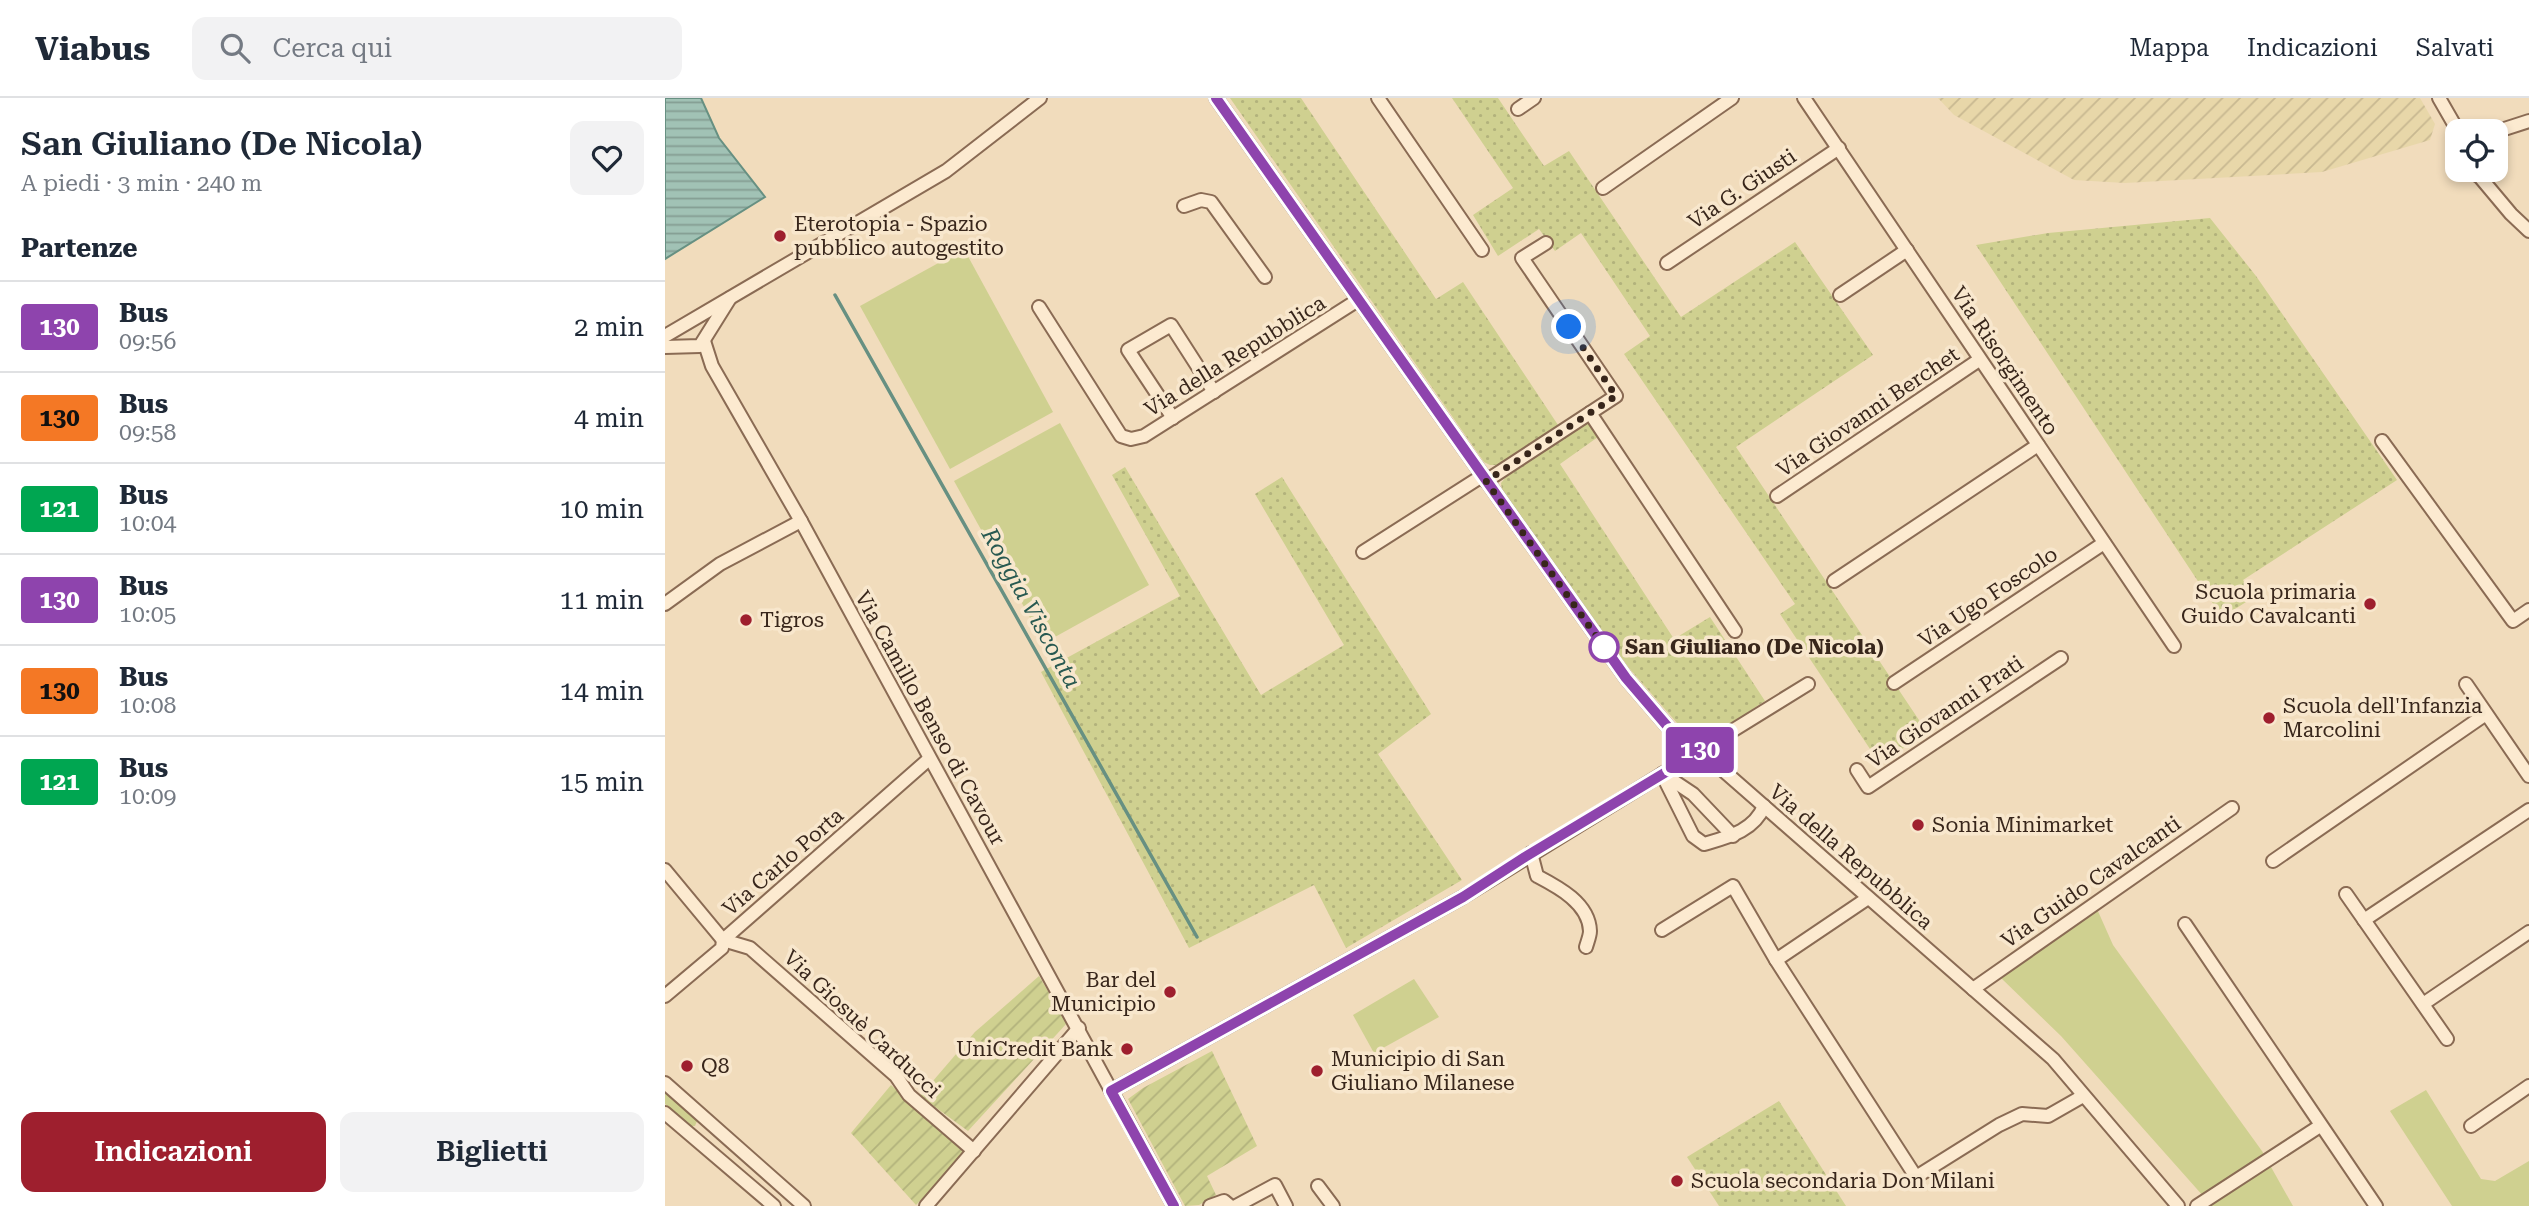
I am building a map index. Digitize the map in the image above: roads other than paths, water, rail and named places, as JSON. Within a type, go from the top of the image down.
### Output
[{"type":"street","points":[[665,335],[946,171],[1040,98]]},
{"type":"street","name":"Via della Repubblica","points":[[1216,98],[1626,678],[1674,734],[1701,751],[2053,1059],[2178,1206]]},
{"type":"street","points":[[1378,98],[1482,250]]},
{"type":"street","points":[[1518,109],[1534,98]]},
{"type":"street","points":[[1602,188],[1732,98]]},
{"type":"street","name":"Via Risorgimento","points":[[1804,98],[2173,646]]},
{"type":"street","points":[[2439,98],[2451,119]]},
{"type":"street","points":[[2508,128],[2529,121]]},
{"type":"street","name":"Via G. Giusti","points":[[1667,263],[1839,148]]},
{"type":"street","points":[[2485,182],[2511,215],[2529,232]]},
{"type":"street","points":[[1184,206],[1201,200],[1211,202],[1265,277]]},
{"type":"street","points":[[1363,552],[1616,396],[1523,258],[1546,243]]},
{"type":"street","points":[[1840,295],[1907,250]]},
{"type":"street","points":[[665,347],[698,342],[730,298]]},
{"type":"street","name":"Via della Repubblica","points":[[1039,307],[1121,436],[1131,439],[1145,436],[1358,300]]},
{"type":"street","points":[[685,322],[679,336],[698,342]]},
{"type":"street","points":[[685,322],[701,322],[698,342]]},
{"type":"street","points":[[1173,418],[1128,350],[1171,325],[1214,392]]},
{"type":"street","name":"Via Camillo Benso di Cavour","points":[[698,342],[801,521],[1174,1206]]},
{"type":"street","name":"Via Giovanni Berchet","points":[[1777,496],[1979,360]]},
{"type":"street","points":[[1590,414],[1735,631]]},
{"type":"street","points":[[2382,441],[2514,621],[2529,610]]},
{"type":"street","points":[[1834,581],[2038,445]]},
{"type":"street","points":[[665,604],[720,564],[801,521]]},
{"type":"street","name":"Via Ugo Foscolo","points":[[1894,683],[2104,543]]},
{"type":"street","name":"Via Giovanni Prati","points":[[1857,770],[1868,787],[2061,658]]},
{"type":"street","points":[[1111,1091],[1463,897],[1808,684]]},
{"type":"street","points":[[2466,684],[2529,776]]},
{"type":"street","points":[[2273,861],[2486,714]]},
{"type":"street","name":"Via Carlo Porta","points":[[666,994],[722,948],[723,940],[929,759]]},
{"type":"street","points":[[1662,774],[1693,794],[1733,836]]},
{"type":"street","points":[[1662,774],[1693,836],[1704,844],[1733,836],[1759,817],[1764,806]]},
{"type":"street","name":"Via Guido Cavalcanti","points":[[1973,989],[2232,808]]},
{"type":"street","points":[[2364,920],[2529,810]]},
{"type":"street","points":[[1531,853],[1537,876],[1569,896],[1585,915],[1590,931],[1586,947]]},
{"type":"street","name":"Via Giosuè Carducci","points":[[665,870],[723,940],[750,948],[896,1076],[909,1095],[974,1151]]},
{"type":"street","points":[[1662,930],[1733,886],[1776,960],[1916,1177],[1999,1125],[2022,1114],[2048,1116],[2084,1096]]},
{"type":"street","points":[[2346,894],[2447,1039]]},
{"type":"street","points":[[1776,960],[1868,898]]},
{"type":"street","points":[[2185,924],[2376,1206]]},
{"type":"street","points":[[2423,1004],[2529,932]]},
{"type":"street","points":[[926,1206],[1079,1028]]},
{"type":"street","points":[[665,1083],[804,1206]]},
{"type":"street","points":[[2471,1126],[2529,1086]]},
{"type":"street","points":[[665,1113],[774,1206]]},
{"type":"street","points":[[2197,1206],[2320,1126]]},
{"type":"street","points":[[1210,1206],[1224,1201],[1233,1206],[1275,1185],[1286,1206]]},
{"type":"street","points":[[1318,1186],[1333,1206]]},
{"type":"waterway","name":"Roggia Visconta","points":[[835,295],[1197,937]]},
{"type":"place","name":"Eterotopia - Spazio pubblico autogestito","points":[[780,236]]},
{"type":"place","name":"Scuola primaria Guido Cavalcanti","points":[[2370,604]]},
{"type":"place","name":"Tigros","points":[[746,620]]},
{"type":"place","name":"San Giuliano (De Nicola)","points":[[1604,647]]},
{"type":"place","name":"Scuola dell'Infanzia Marcolini","points":[[2269,718]]},
{"type":"place","name":"Sonia Minimarket","points":[[1918,825]]},
{"type":"place","name":"Bar del Municipio","points":[[1170,992]]},
{"type":"place","name":"UniCredit Bank","points":[[1127,1049]]},
{"type":"place","name":"Q8","points":[[687,1066]]},
{"type":"place","name":"Municipio di San Giuliano Milanese","points":[[1317,1071]]},
{"type":"place","name":"Scuola secondaria Don Milani","points":[[1677,1181]]}]
